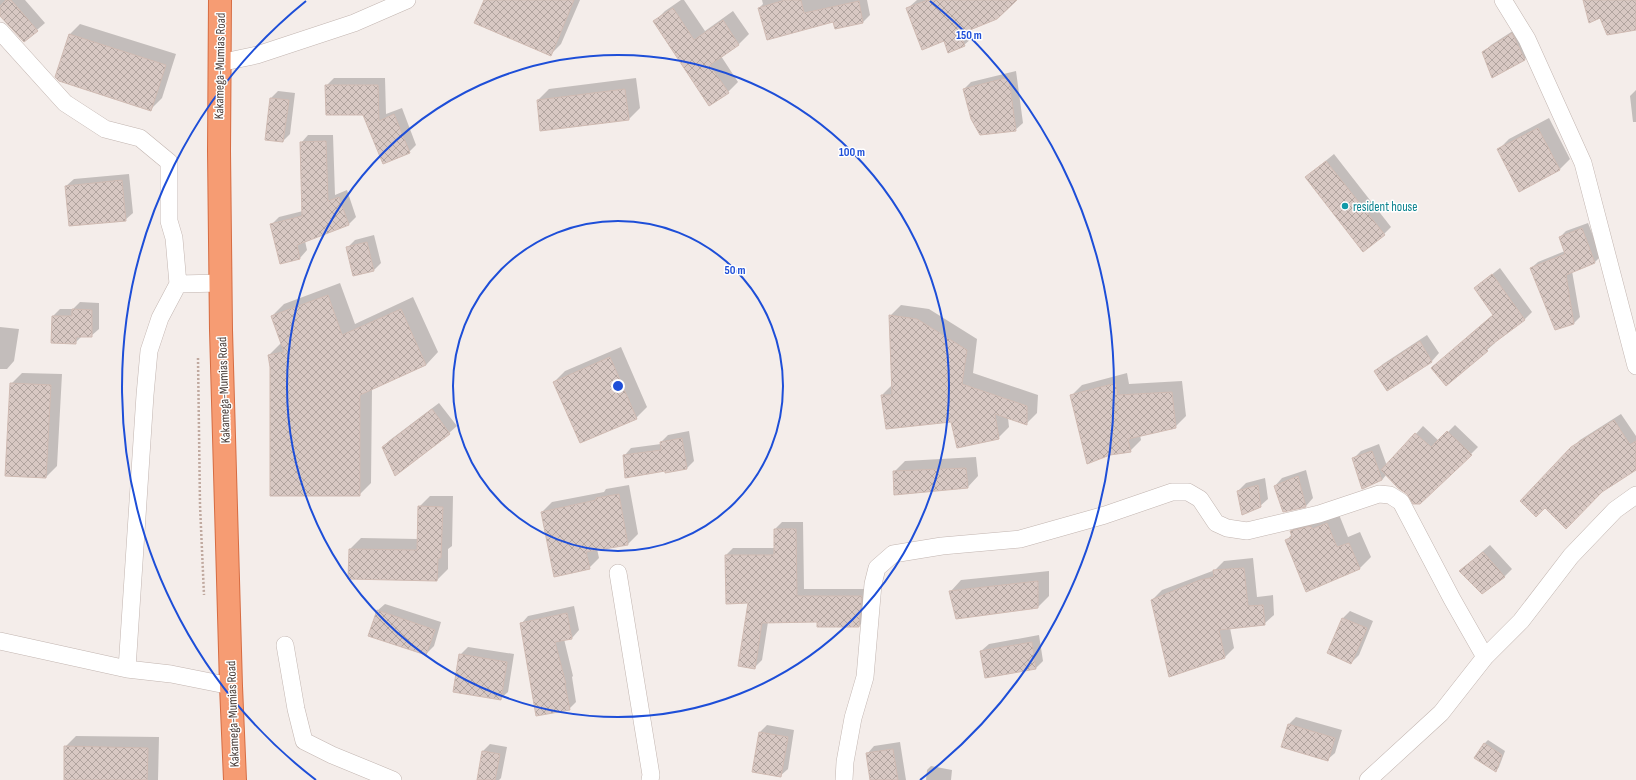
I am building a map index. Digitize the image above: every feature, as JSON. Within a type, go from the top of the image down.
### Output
[{"type":"highway","name":"Kakamega-Mumias Road","points":[[220,0],[220,283],[230,686],[235,780]]},
{"type":"street","points":[[219,63],[257,55],[354,23],[407,0]]},
{"type":"street","points":[[1503,0],[1527,39],[1583,163],[1636,366]]},
{"type":"street","points":[[0,31],[65,103],[105,129],[140,138],[169,162],[169,221],[174,238],[178,284],[160,318],[150,351],[145,395],[127,669]]},
{"type":"street","points":[[178,284],[220,283]]},
{"type":"street","points":[[844,780],[845,762],[853,718],[865,677],[873,584],[877,568],[893,554],[942,546],[1020,539],[1105,515],[1172,492],[1188,492],[1200,499],[1216,523],[1227,528],[1247,531],[1319,514],[1379,494],[1390,495],[1401,502],[1452,599],[1485,657]]},
{"type":"street","points":[[1368,780],[1441,713],[1485,657],[1521,621],[1571,556],[1615,510],[1636,495]]},
{"type":"street","points":[[618,573],[651,775],[650,780]]},
{"type":"street","points":[[0,641],[127,669],[171,674],[230,686]]},
{"type":"street","points":[[285,645],[296,709],[304,741],[332,755],[393,780]]},
{"type":"building","points":[[6,0],[11,0],[38,31],[24,42],[0,16],[0,6]]},
{"type":"building","points":[[484,0],[574,0],[551,56],[474,23]]},
{"type":"building","points":[[785,0],[801,0],[804,13],[859,1],[863,23],[835,29],[833,22],[767,40],[758,8]]},
{"type":"building","points":[[928,0],[1017,0],[997,19],[960,34],[965,46],[948,53],[944,41],[922,50],[912,24],[906,8]]},
{"type":"building","points":[[1583,0],[1636,0],[1636,30],[1607,35],[1600,18],[1589,23]]},
{"type":"building","points":[[673,8],[694,40],[723,20],[739,45],[710,65],[729,93],[709,106],[653,21]]},
{"type":"building","points":[[1512,33],[1525,60],[1492,78],[1482,52]]},
{"type":"building","points":[[69,34],[166,65],[151,111],[59,81],[55,77]]},
{"type":"building","points":[[1009,77],[1016,131],[980,135],[971,119],[963,89]]},
{"type":"building","points":[[325,85],[378,85],[379,121],[394,114],[410,153],[383,164],[363,115],[326,115]]},
{"type":"building","points":[[625,89],[629,120],[540,131],[537,100]]},
{"type":"building","points":[[270,98],[289,100],[283,142],[265,140]]},
{"type":"building","points":[[1538,128],[1560,170],[1519,192],[1497,149]]},
{"type":"building","points":[[326,141],[328,201],[339,197],[349,225],[297,245],[300,259],[280,264],[270,224],[302,216],[300,142]]},
{"type":"building","name":"resident house","points":[[1326,161],[1385,235],[1363,252],[1305,177]]},
{"type":"building","points":[[122,180],[126,221],[69,226],[65,186]]},
{"type":"building","points":[[1582,228],[1595,263],[1566,275],[1574,324],[1555,330],[1530,268],[1565,254],[1559,237]]},
{"type":"building","points":[[367,242],[374,271],[353,276],[346,247]]},
{"type":"building","points":[[1492,274],[1525,320],[1486,349],[1488,351],[1446,386],[1431,368],[1493,315],[1474,288]]},
{"type":"building","points":[[328,295],[342,335],[401,309],[426,365],[360,395],[360,496],[270,496],[270,367],[268,355],[284,352],[271,316]]},
{"type":"building","points":[[72,309],[92,310],[92,337],[76,337],[76,344],[51,343],[52,316],[72,316]]},
{"type":"building","points":[[889,315],[917,319],[967,350],[962,384],[1027,406],[1027,425],[995,414],[999,439],[957,448],[951,422],[886,429],[881,395],[892,395]]},
{"type":"building","points":[[1420,341],[1432,362],[1387,391],[1374,371]]},
{"type":"building","points":[[610,357],[637,419],[580,443],[553,382]]},
{"type":"building","points":[[10,383],[51,385],[46,478],[5,476]]},
{"type":"building","points":[[1116,383],[1118,395],[1172,392],[1176,428],[1128,439],[1131,452],[1110,455],[1087,464],[1070,395]]},
{"type":"building","points":[[432,409],[450,434],[395,476],[382,447]]},
{"type":"building","points":[[1614,420],[1630,445],[1636,441],[1636,470],[1602,492],[1566,529],[1545,508],[1536,517],[1520,501],[1571,447]]},
{"type":"building","points":[[1447,431],[1472,455],[1420,504],[1413,504],[1407,494],[1398,488],[1381,470],[1415,433],[1431,447]]},
{"type":"building","points":[[682,438],[687,469],[625,478],[623,455],[661,450],[660,442]]},
{"type":"building","points":[[1372,451],[1382,480],[1362,489],[1352,458]]},
{"type":"building","points":[[966,468],[968,488],[894,495],[893,471]]},
{"type":"building","points":[[1298,476],[1306,507],[1283,512],[1274,486]]},
{"type":"building","points":[[1258,485],[1261,507],[1242,515],[1237,491]]},
{"type":"building","points":[[619,494],[628,545],[586,552],[590,569],[554,577],[541,512],[596,500],[596,498]]},
{"type":"building","points":[[418,506],[443,507],[441,558],[438,558],[437,581],[348,579],[349,549],[417,550]]},
{"type":"building","points":[[1327,523],[1337,547],[1349,543],[1360,569],[1306,592],[1285,540],[1292,537],[1290,531],[1311,526],[1312,529]]},
{"type":"building","points":[[774,529],[796,529],[797,596],[862,596],[859,627],[817,627],[817,622],[762,623],[755,669],[738,666],[748,603],[726,604],[725,555],[774,555]]},
{"type":"building","points":[[1483,552],[1505,577],[1482,594],[1459,571]]},
{"type":"building","points":[[1244,568],[1248,606],[1263,605],[1265,625],[1219,630],[1225,658],[1169,677],[1151,600],[1200,580],[1214,577],[1213,570]]},
{"type":"building","points":[[1038,581],[1038,608],[956,619],[949,591]]},
{"type":"building","points":[[377,610],[435,630],[426,655],[368,636]]},
{"type":"building","points":[[567,613],[572,639],[555,642],[566,684],[570,710],[536,716],[520,623]]},
{"type":"building","points":[[1342,618],[1367,628],[1351,664],[1327,653]]},
{"type":"building","points":[[1032,642],[1036,669],[985,678],[980,651]]},
{"type":"building","points":[[459,654],[507,662],[501,700],[453,692]]},
{"type":"building","points":[[1288,724],[1335,738],[1328,761],[1281,747]]},
{"type":"building","points":[[759,732],[788,737],[781,777],[752,772]]},
{"type":"building","points":[[1484,743],[1502,755],[1496,772],[1474,758]]},
{"type":"building","points":[[64,746],[148,748],[147,780],[64,780]]},
{"type":"building","points":[[893,749],[898,780],[870,780],[866,753]]},
{"type":"building","points":[[482,751],[500,754],[495,780],[477,780]]},
{"type":"place","name":"resident house","points":[[1345,206]]}]
